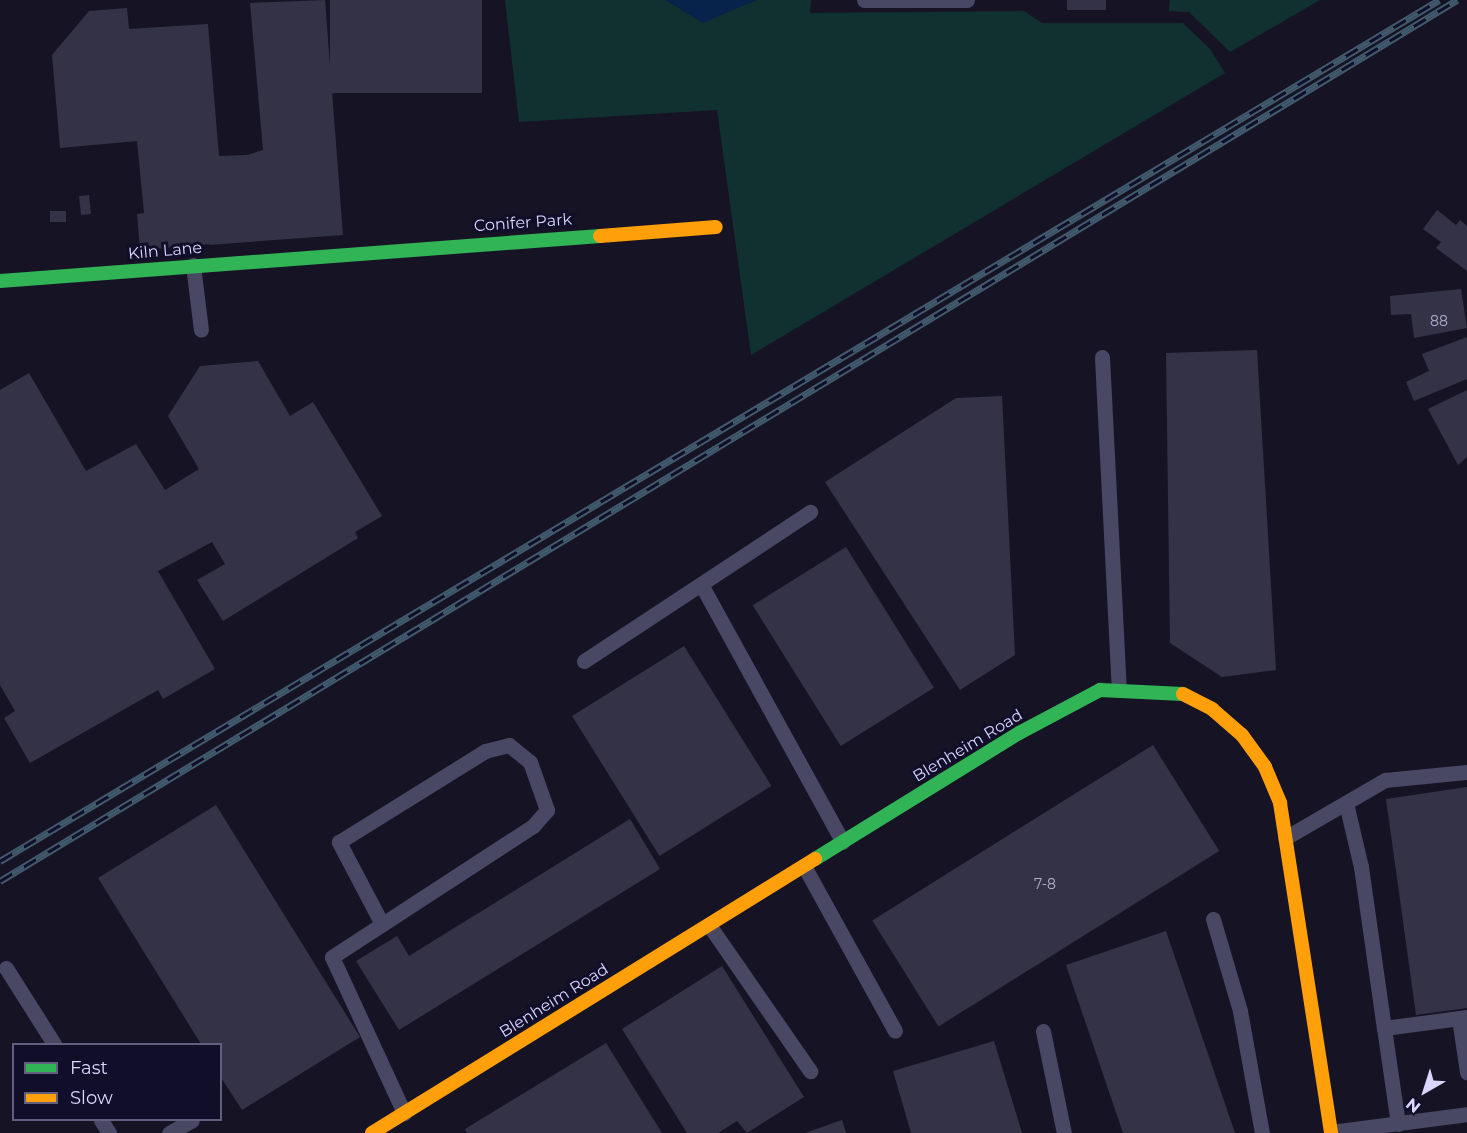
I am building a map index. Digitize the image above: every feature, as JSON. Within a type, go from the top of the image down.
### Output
[{"type":"street","name":"Conifer Park","points":[[334,252],[716,227]]},
{"type":"street","name":"Kiln Lane","points":[[0,281],[334,252]]},
{"type":"street","name":"Blenheim Road","points":[[372,1133],[1019,733],[1100,690],[1119,689],[1182,694],[1212,709],[1242,735],[1265,767],[1280,803],[1331,1132]]},
{"type":"lane","points":[[864,0],[967,0]]},
{"type":"lane","points":[[193,265],[201,330]]},
{"type":"lane","points":[[1102,357],[1119,689]]},
{"type":"lane","points":[[584,661],[702,586],[810,512]]},
{"type":"lane","points":[[702,586],[843,842]]},
{"type":"lane","points":[[382,924],[339,842],[485,751],[509,745],[530,762],[547,810],[533,826],[332,957],[404,1113]]},
{"type":"lane","points":[[1286,838],[1385,780],[1467,772]]},
{"type":"lane","points":[[1346,803],[1361,867],[1398,1124]]},
{"type":"lane","points":[[804,866],[895,1031]]},
{"type":"lane","points":[[1213,919],[1240,1011],[1262,1133]]},
{"type":"lane","points":[[709,925],[810,1071]]},
{"type":"lane","points":[[6,968],[53,1043]]},
{"type":"lane","points":[[1383,1028],[1463,1017],[1467,1072]]},
{"type":"lane","points":[[1043,1031],[1064,1133]]},
{"type":"lane","points":[[1331,1132],[1467,1114]]},
{"type":"lane","points":[[169,1133],[189,1121]]},
{"type":"green space","points":[[505,0],[811,0],[810,13],[1024,11],[1042,23],[1183,23],[1210,49],[1225,73],[751,355],[717,110],[519,122]]},
{"type":"green space","points":[[1170,0],[1320,0],[1230,52],[1189,12],[1169,11]]},
{"type":"water","points":[[665,0],[757,0],[703,23]]},
{"type":"building","points":[[325,0],[343,235],[140,250],[137,214],[144,213],[137,141],[60,148],[52,55],[89,11],[127,8],[129,29],[208,24],[219,156],[247,155],[263,150],[250,3]]},
{"type":"building","points":[[330,0],[482,0],[482,93],[330,93]]},
{"type":"building","points":[[1067,0],[1106,0],[1106,10],[1067,10]]},
{"type":"building","points":[[89,195],[91,214],[81,215],[79,196]]},
{"type":"building","points":[[1437,210],[1456,225],[1460,220],[1467,226],[1467,271],[1436,248],[1441,242],[1423,229]]},
{"type":"building","points":[[50,211],[66,211],[66,222],[50,222]]},
{"type":"building","points":[[1461,289],[1467,328],[1414,338],[1411,314],[1391,315],[1390,296]]},
{"type":"building","points":[[1467,337],[1467,379],[1414,401],[1406,382],[1429,371],[1422,354]]},
{"type":"building","points":[[1257,350],[1276,670],[1222,677],[1170,643],[1166,353]]},
{"type":"building","points":[[258,361],[290,416],[313,402],[382,516],[355,532],[358,538],[223,621],[197,580],[225,564],[212,542],[158,571],[215,669],[163,699],[158,690],[30,763],[4,718],[15,711],[0,685],[0,390],[29,373],[86,471],[136,444],[165,490],[199,469],[168,416],[200,366]]},
{"type":"building","points":[[1467,390],[1467,457],[1458,465],[1428,409]]},
{"type":"building","points":[[1002,396],[1015,655],[960,690],[825,482],[956,398]]},
{"type":"building","points":[[846,547],[934,688],[841,746],[753,605]]},
{"type":"building","points":[[684,646],[771,786],[659,856],[572,716]]},
{"type":"building","points":[[1153,745],[1219,851],[939,1026],[872,920]]},
{"type":"building","points":[[1467,787],[1467,1008],[1416,1015],[1386,799]]},
{"type":"building","points":[[216,805],[360,1037],[242,1110],[222,1079],[222,1043],[200,1043],[98,878]]},
{"type":"building","points":[[630,819],[660,869],[399,1030],[356,961],[397,936],[409,956]]},
{"type":"building","points":[[1166,931],[1235,1133],[1123,1133],[1066,965]]},
{"type":"building","points":[[722,966],[804,1097],[747,1133],[737,1121],[718,1133],[687,1133],[622,1029]]},
{"type":"building","points":[[994,1041],[1022,1133],[911,1133],[893,1071]]},
{"type":"building","points":[[606,1043],[662,1133],[467,1133],[465,1129]]},
{"type":"building","points":[[842,1120],[846,1133],[805,1133]]},
{"type":"railway","points":[[0,861],[1439,0]]},
{"type":"railway","points":[[0,881],[1457,0]]},
{"type":"traffic: fast","points":[[0,281],[600,236]]},
{"type":"traffic: fast","points":[[815,859],[1019,733],[1100,690],[1183,694]]},
{"type":"traffic: slow","points":[[600,236],[716,227]]},
{"type":"traffic: slow","points":[[1183,694],[1212,709],[1242,735],[1265,767],[1280,803],[1331,1133]]},
{"type":"traffic: slow","points":[[372,1133],[815,859]]}]
